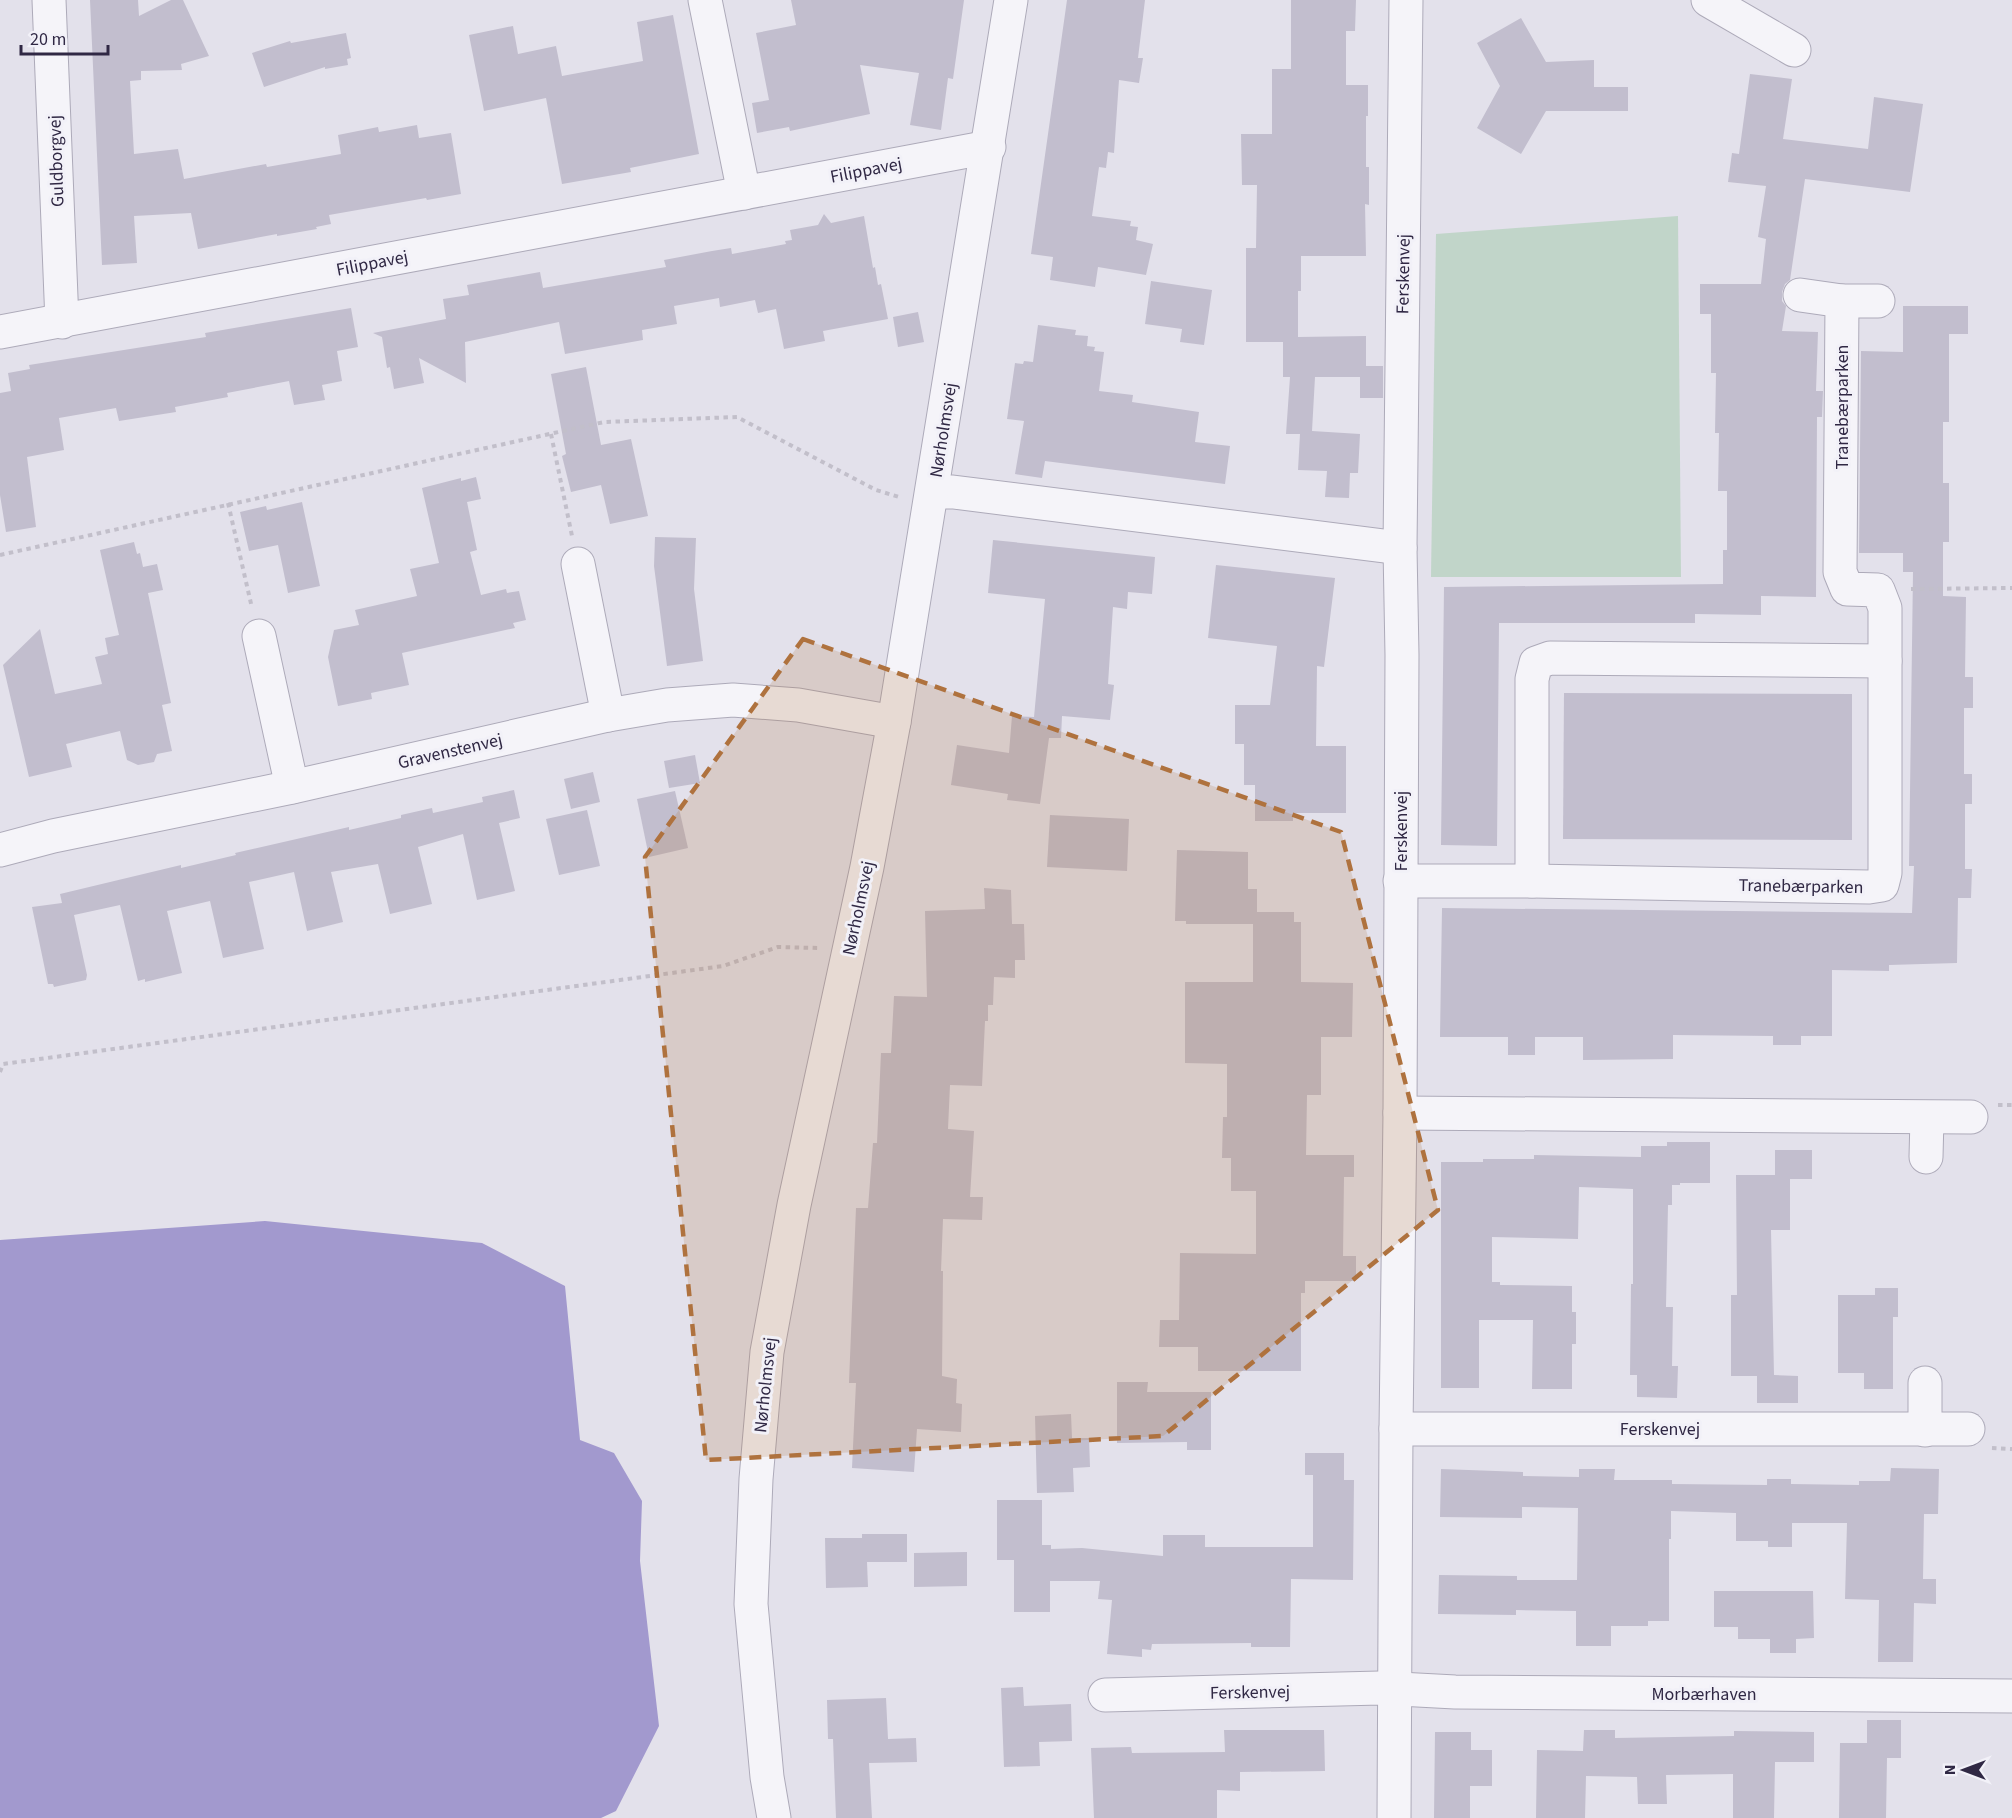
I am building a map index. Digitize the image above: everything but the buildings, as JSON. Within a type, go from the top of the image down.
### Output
[{"type":"street","name":"Guldborgvej","points":[[49,0],[62,322]]},
{"type":"street","points":[[705,0],[744,194]]},
{"type":"street","name":"Nørholmsvej","points":[[774,1818],[767,1777],[751,1604],[756,1479],[766,1352],[794,1205],[894,722],[1011,0]]},
{"type":"street","name":"Ferskenvej","points":[[1394,1818],[1400,1113],[1400,548],[1406,0]]},
{"type":"street","points":[[1708,0],[1794,50]]},
{"type":"street","name":"Filippavej","points":[[0,332],[988,147]]},
{"type":"street","points":[[1800,295],[1842,301],[1878,301]]},
{"type":"street","name":"Tranebærparken","points":[[1400,881],[1869,887],[1882,885],[1885,873],[1886,608],[1878,590],[1847,589],[1840,572],[1842,301]]},
{"type":"street","points":[[932,492],[964,494],[1400,548]]},
{"type":"street","points":[[578,564],[608,716]]},
{"type":"street","points":[[259,636],[292,787]]},
{"type":"street","points":[[1532,881],[1532,679],[1536,663],[1550,658],[1885,661]]},
{"type":"street","name":"Gravenstenvej","points":[[0,850],[53,836],[292,787],[608,716],[667,705],[733,700],[798,705],[894,722]]},
{"type":"street","points":[[1400,1113],[1971,1117]]},
{"type":"street","points":[[1926,1157],[1927,1118]]},
{"type":"street","points":[[1925,1383],[1925,1430]]},
{"type":"street","name":"Ferskenvej","points":[[1396,1428],[1968,1429]]},
{"type":"street","name":"Ferskenvej","points":[[1105,1695],[1395,1689]]},
{"type":"street","name":"Morbærhaven","points":[[1395,1689],[1467,1692],[2012,1696]]},
{"type":"path","points":[[0,555],[604,422],[737,417],[876,490],[902,498],[932,492]]},
{"type":"path","points":[[551,434],[578,564]]},
{"type":"path","points":[[228,503],[259,636]]},
{"type":"path","points":[[1878,590],[2012,588]]},
{"type":"path","points":[[0,1072],[3,1064],[723,966],[778,947],[849,948]]},
{"type":"highlighted area","points":[[803,639],[1341,832],[1438,1210],[1163,1436],[706,1460],[645,857]]},
{"type":"green space","points":[[1678,216],[1681,577],[1431,577],[1436,234]]},
{"type":"shaded area","points":[[265,1221],[482,1243],[565,1286],[580,1440],[614,1453],[642,1501],[640,1561],[659,1726],[616,1811],[601,1818],[0,1818],[0,1240]]}]
